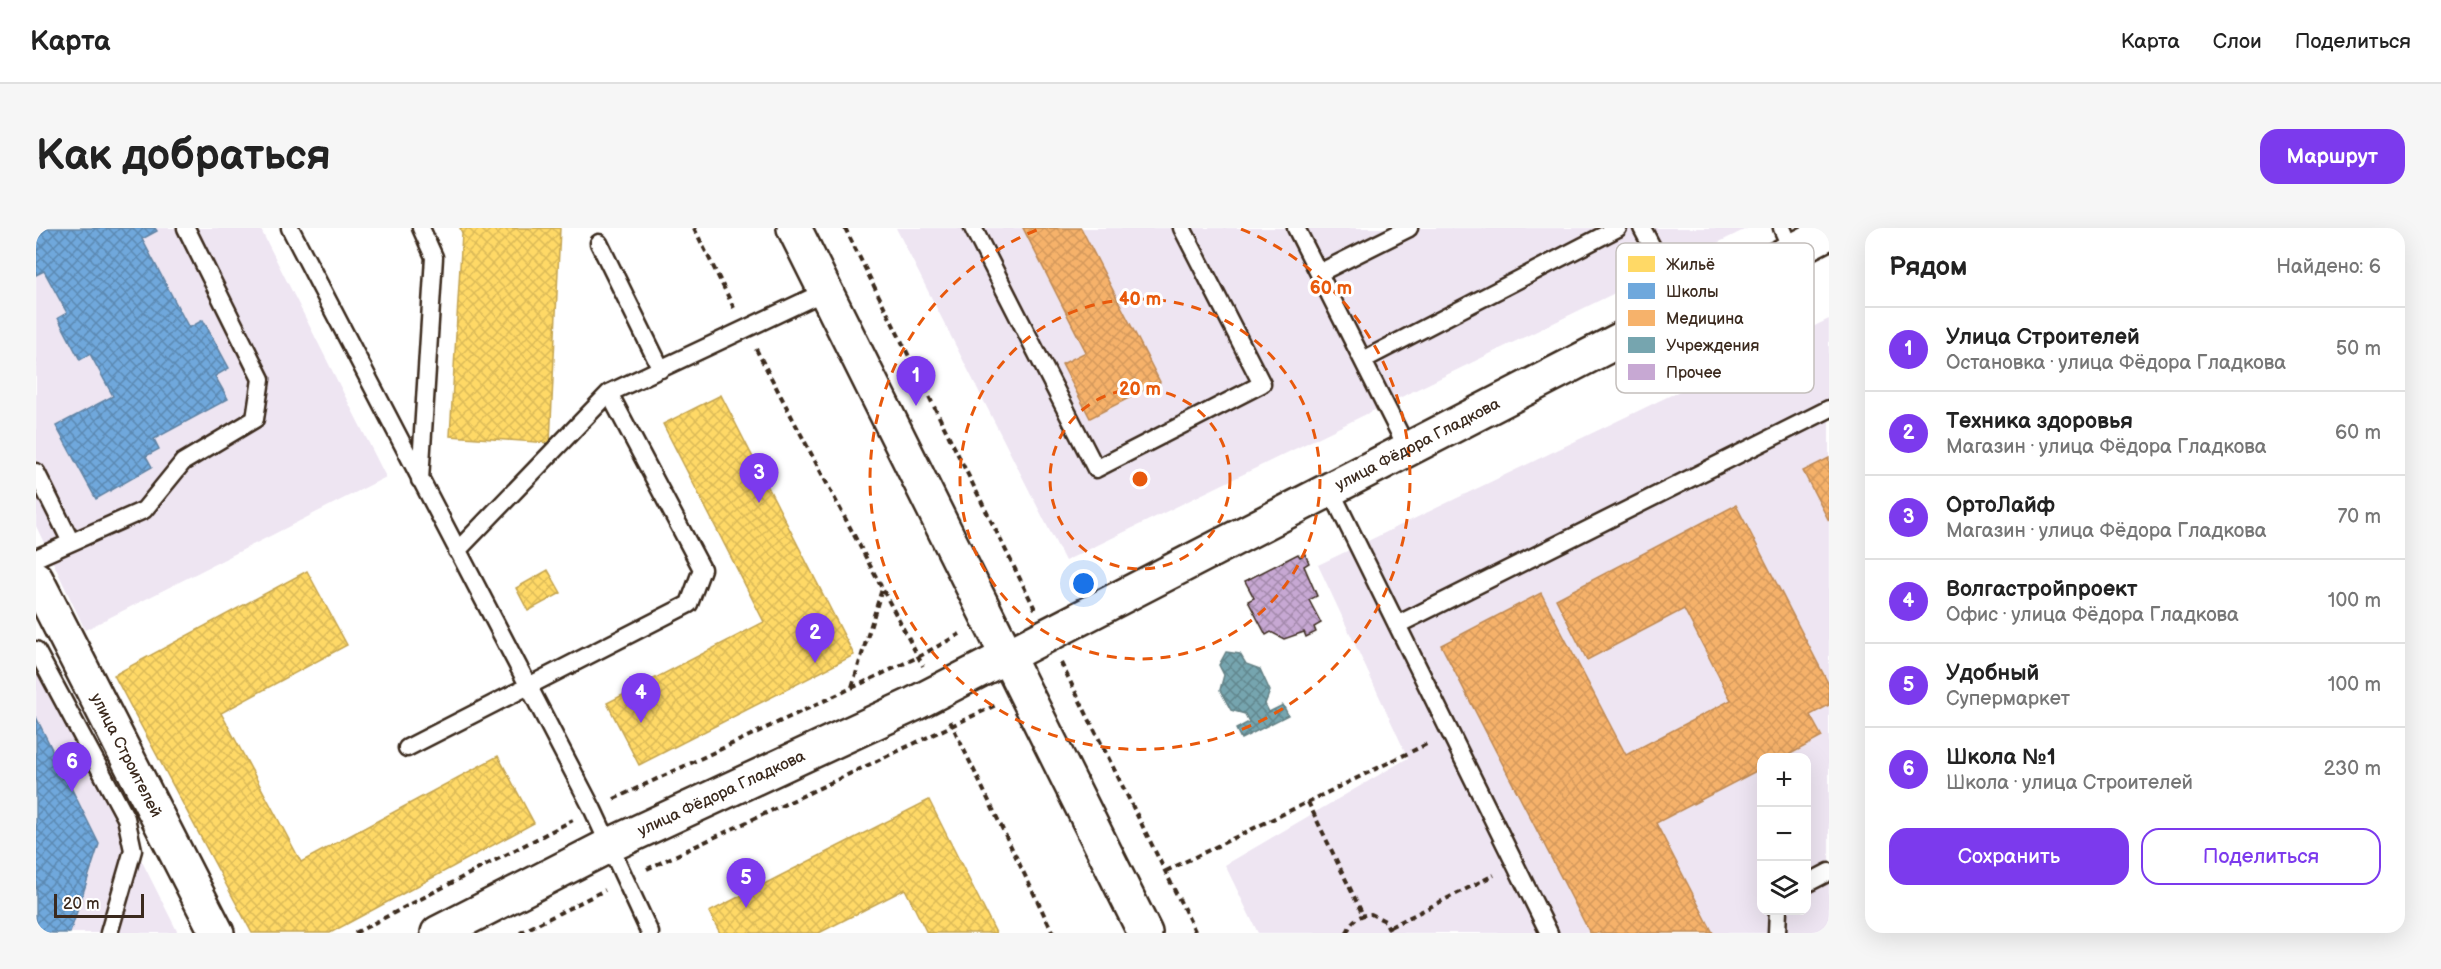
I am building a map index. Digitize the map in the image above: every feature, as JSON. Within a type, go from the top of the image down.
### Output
[{"type":"street","points":[[794,228],[1145,933]]},
{"type":"street","name":"улица Фёдора Гладкова","points":[[1787,239],[1829,232]]},
{"type":"street","name":"улица Фёдора Гладкова","points":[[438,933],[610,846],[937,693],[1616,343]]},
{"type":"street","name":"улица Строителей","points":[[36,579],[217,933]]},
{"type":"lane","points":[[36,558],[144,510],[183,462],[255,419],[261,379],[186,228]]},
{"type":"lane","points":[[290,228],[593,810],[650,933]]},
{"type":"lane","points":[[420,481],[434,257],[421,228]]},
{"type":"lane","points":[[973,228],[1096,469],[1262,384],[1182,228]]},
{"type":"lane","points":[[1296,228],[1408,450]]},
{"type":"lane","points":[[1319,273],[1409,228]]},
{"type":"lane","points":[[1363,360],[1618,228]]},
{"type":"lane","points":[[1642,228],[1650,243]]},
{"type":"lane","points":[[599,243],[661,369]]},
{"type":"lane","points":[[457,551],[609,393],[826,291]]},
{"type":"lane","points":[[407,748],[689,604],[702,569],[609,393]]},
{"type":"lane","points":[[1397,625],[1829,409]]},
{"type":"lane","points":[[36,472],[71,542]]},
{"type":"lane","points":[[1330,489],[1549,933]]},
{"type":"lane","points":[[36,650],[126,819],[133,850],[109,933]]},
{"type":"lane","points":[[1811,881],[1829,872]]},
{"type":"lane","points":[[1777,933],[1778,915]]},
{"type":"path","points":[[694,228],[937,693],[1053,933]]},
{"type":"path","points":[[845,228],[1035,609]]},
{"type":"path","points":[[852,688],[882,589]]},
{"type":"path","points":[[355,933],[593,810],[918,657],[960,634]]},
{"type":"path","points":[[1060,660],[1196,933]]},
{"type":"path","points":[[520,933],[626,879],[996,705]]},
{"type":"path","points":[[1166,872],[1451,732]]},
{"type":"path","points":[[1308,802],[1363,915]]},
{"type":"path","points":[[1390,927],[1516,865]]},
{"type":"path","points":[[1347,933],[1350,924],[1363,915],[1379,916],[1390,927],[1391,933]]},
{"type":"shaded area","points":[[36,228],[260,228],[386,477],[85,630],[36,526]]},
{"type":"shaded area","points":[[896,228],[1748,228],[1717,243],[1616,243],[1616,292],[1065,561]]},
{"type":"shaded area","points":[[1829,319],[1829,933],[1258,933],[1225,865],[1408,758],[1318,565],[1675,393],[1814,393],[1814,326]]},
{"type":"shaded area","points":[[36,651],[178,933],[36,933]]},
{"type":"building: Жильё","points":[[460,228],[560,228],[550,443],[450,436],[462,233]]},
{"type":"building: Жильё","points":[[721,395],[854,655],[639,765],[607,703],[764,622],[663,424]]},
{"type":"building: Жильё","points":[[548,570],[561,593],[528,611],[516,588]]},
{"type":"building: Жильё","points":[[307,571],[347,645],[221,713],[301,862],[498,756],[534,823],[330,933],[252,933],[114,675]]},
{"type":"building: Жильё","points":[[929,800],[996,933],[927,933],[905,889],[819,933],[720,933],[709,912]]},
{"type":"building: Школы","points":[[36,228],[155,228],[157,231],[142,239],[189,328],[203,320],[229,368],[215,376],[228,399],[154,439],[159,449],[146,456],[152,467],[96,499],[56,426],[113,396],[90,354],[80,360],[58,318],[67,313],[44,271],[36,275]]},
{"type":"building: Школы","points":[[36,717],[99,844],[70,933],[36,933]]},
{"type":"building: Медицина","points":[[1023,228],[1081,228],[1160,382],[1090,418],[1062,364],[1086,352]]},
{"type":"building: Медицина","points":[[1829,458],[1829,521],[1803,471]]},
{"type":"building: Медицина","points":[[1736,505],[1829,685],[1829,705],[1810,715],[1822,737],[1792,753],[1757,753],[1757,771],[1656,823],[1713,933],[1590,933],[1441,645],[1541,593],[1626,755],[1731,700],[1684,609],[1587,660],[1556,599]]},
{"type":"building: Учреждения","points":[[1226,652],[1240,654],[1246,664],[1260,669],[1270,691],[1265,704],[1269,712],[1283,705],[1288,715],[1241,739],[1236,729],[1249,722],[1245,714],[1231,710],[1220,690],[1224,675],[1219,665]]},
{"type":"building: Прочее","points":[[1298,554],[1300,557],[1305,554],[1309,563],[1304,566],[1317,596],[1309,600],[1321,623],[1314,627],[1316,632],[1306,637],[1304,632],[1284,639],[1271,632],[1266,635],[1248,601],[1254,598],[1245,581]]},
{"type":"place","name":"Улица Строителей","points":[[916,406]]},
{"type":"place","name":"ОртоЛайф","points":[[759,503]]},
{"type":"place","name":"Техника здоровья","points":[[815,663]]},
{"type":"place","name":"Волгастройпроект","points":[[641,723]]},
{"type":"place","name":"Школа №1","points":[[72,792]]},
{"type":"place","name":"Удобный","points":[[746,908]]}]
